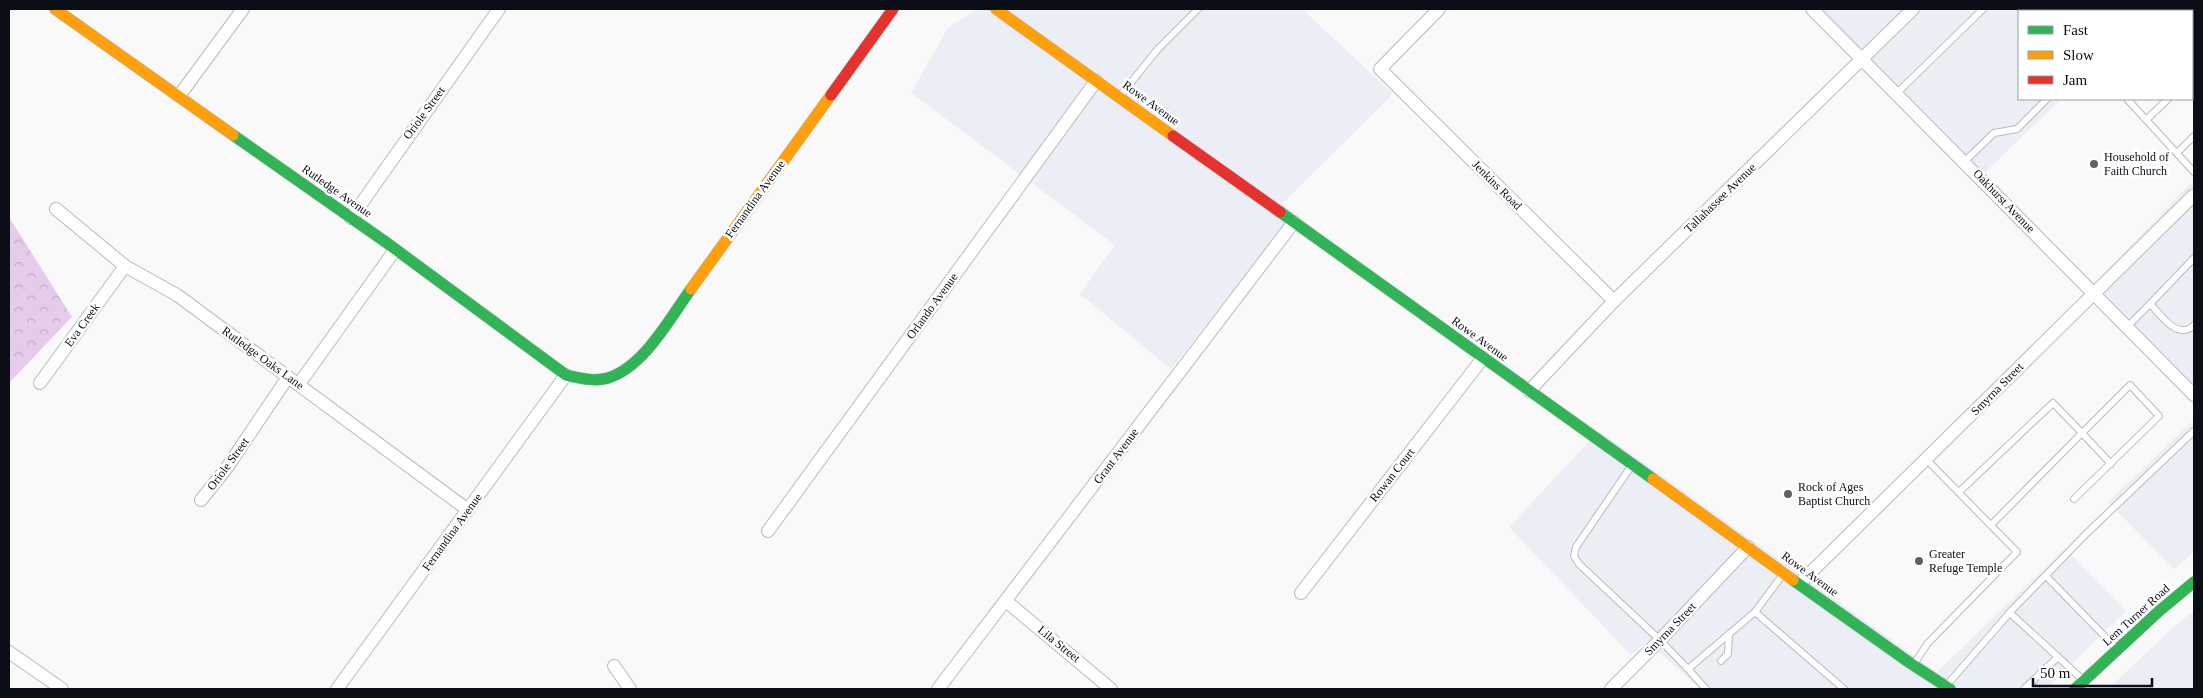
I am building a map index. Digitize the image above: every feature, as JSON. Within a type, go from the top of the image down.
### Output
[{"type":"street","name":"Rutledge Avenue","points":[[55,9],[351,218],[566,375],[583,379],[608,379]]},
{"type":"street","points":[[179,96],[243,9]]},
{"type":"street","name":"Oriole Street","points":[[351,218],[499,9]]},
{"type":"street","name":"Fernandina Avenue","points":[[608,379],[625,370],[643,355],[893,9]]},
{"type":"street","name":"Rowe Avenue","points":[[996,9],[1800,583],[1913,666],[1948,688]]},
{"type":"street","name":"Jenkins Road","points":[[1439,9],[1380,70],[1614,301]]},
{"type":"street","name":"Oakhurst Avenue","points":[[1812,9],[1965,161],[2194,395]]},
{"type":"street","name":"Tallahassee Avenue","points":[[1529,391],[1614,301],[1913,9]]},
{"type":"street","name":"Orlando Avenue","points":[[768,531],[1096,81]]},
{"type":"street","name":"Smyrna Street","points":[[1800,583],[2194,195]]},
{"type":"street","name":"Rutledge Oaks Lane","points":[[56,209],[125,266],[177,295],[468,510]]},
{"type":"street","name":"Grant Avenue","points":[[938,689],[1294,222]]},
{"type":"street","name":"Oriole Street","points":[[200,500],[395,250]]},
{"type":"street","name":"Eva Creek","points":[[40,383],[125,266]]},
{"type":"street","name":"Rowan Court","points":[[1301,593],[1483,358]]},
{"type":"street","name":"Fernandina Avenue","points":[[336,689],[566,375]]},
{"type":"street","name":"Smyrna Street","points":[[1611,689],[1748,547]]},
{"type":"street","name":"Lem Turner Road","points":[[2080,685],[2194,582]]},
{"type":"street","name":"Lila Street","points":[[1006,601],[1112,689]]},
{"type":"street","points":[[9,652],[62,689]]},
{"type":"street","points":[[614,666],[630,689]]},
{"type":"lane","points":[[1119,97],[1158,49],[1198,9]]},
{"type":"lane","points":[[1896,93],[1982,9]]},
{"type":"lane","points":[[1965,161],[1994,133],[2017,129],[2046,100]]},
{"type":"lane","points":[[2127,100],[2194,172]]},
{"type":"lane","points":[[2146,120],[2167,100]]},
{"type":"lane","points":[[2177,153],[2194,136]]},
{"type":"lane","points":[[2127,326],[2194,258]]},
{"type":"lane","points":[[2150,304],[2173,328],[2182,331],[2189,330],[2194,325]]},
{"type":"lane","points":[[1991,525],[2130,385],[2159,416],[2074,500]]},
{"type":"lane","points":[[1958,492],[2053,403],[2111,464]]},
{"type":"lane","points":[[1948,688],[2010,613],[2086,534],[2194,431]]},
{"type":"lane","points":[[1913,666],[1928,643],[2016,552],[1926,459]]},
{"type":"lane","points":[[1632,464],[1576,547],[1574,556],[1579,564],[1660,640],[1706,689]]},
{"type":"lane","points":[[1688,670],[1755,612],[1784,572]]},
{"type":"lane","points":[[2046,576],[2118,650]]},
{"type":"lane","points":[[1755,612],[1844,689]]},
{"type":"lane","points":[[2010,613],[2058,657],[2080,685]]},
{"type":"lane","points":[[1721,661],[1728,654],[1729,634]]},
{"type":"lane","points":[[2024,689],[2058,657]]},
{"type":"lane","points":[[1701,683],[1706,678]]},
{"type":"lane","points":[[2030,684],[2036,689]]},
{"type":"shaded area","points":[[977,9],[1302,9],[1393,94],[1282,204],[1294,213],[1171,369],[1080,294],[1115,245],[911,93],[948,28]]},
{"type":"shaded area","points":[[1804,9],[2132,10],[2018,10],[2018,100],[2060,100],[1976,181]]},
{"type":"shaded area","points":[[2194,180],[2194,405],[2085,293]]},
{"type":"shaded area","points":[[2194,420],[2194,552],[2174,569],[2108,502]]},
{"type":"shaded area","points":[[1599,431],[1937,672],[2065,548],[2126,611],[2046,689],[1700,689],[1647,641],[1631,655],[1509,527]]},
{"type":"shaded area","points":[[2194,611],[2194,689],[2108,689],[2175,626]]},
{"type":"green space","points":[[9,217],[72,317],[9,383]]},
{"type":"traffic: fast","points":[[233,135],[387,243],[566,375],[598,380],[608,378],[633,364],[645,353],[691,289]]},
{"type":"traffic: fast","points":[[1280,212],[1653,479]]},
{"type":"traffic: fast","points":[[1793,580],[1950,689]]},
{"type":"traffic: fast","points":[[2075,689],[2158,612],[2194,582]]},
{"type":"traffic: slow","points":[[55,9],[233,135]]},
{"type":"traffic: slow","points":[[996,9],[1173,136]]},
{"type":"traffic: slow","points":[[691,289],[831,95]]},
{"type":"traffic: slow","points":[[1653,479],[1793,580]]},
{"type":"traffic: jam","points":[[831,95],[893,9]]},
{"type":"traffic: jam","points":[[1173,136],[1280,212]]},
{"type":"place","name":"Household of Faith Church","points":[[2094,164]]},
{"type":"place","name":"Rock of Ages Baptist Church","points":[[1788,494]]},
{"type":"place","name":"Greater Refuge Temple","points":[[1919,561]]}]
